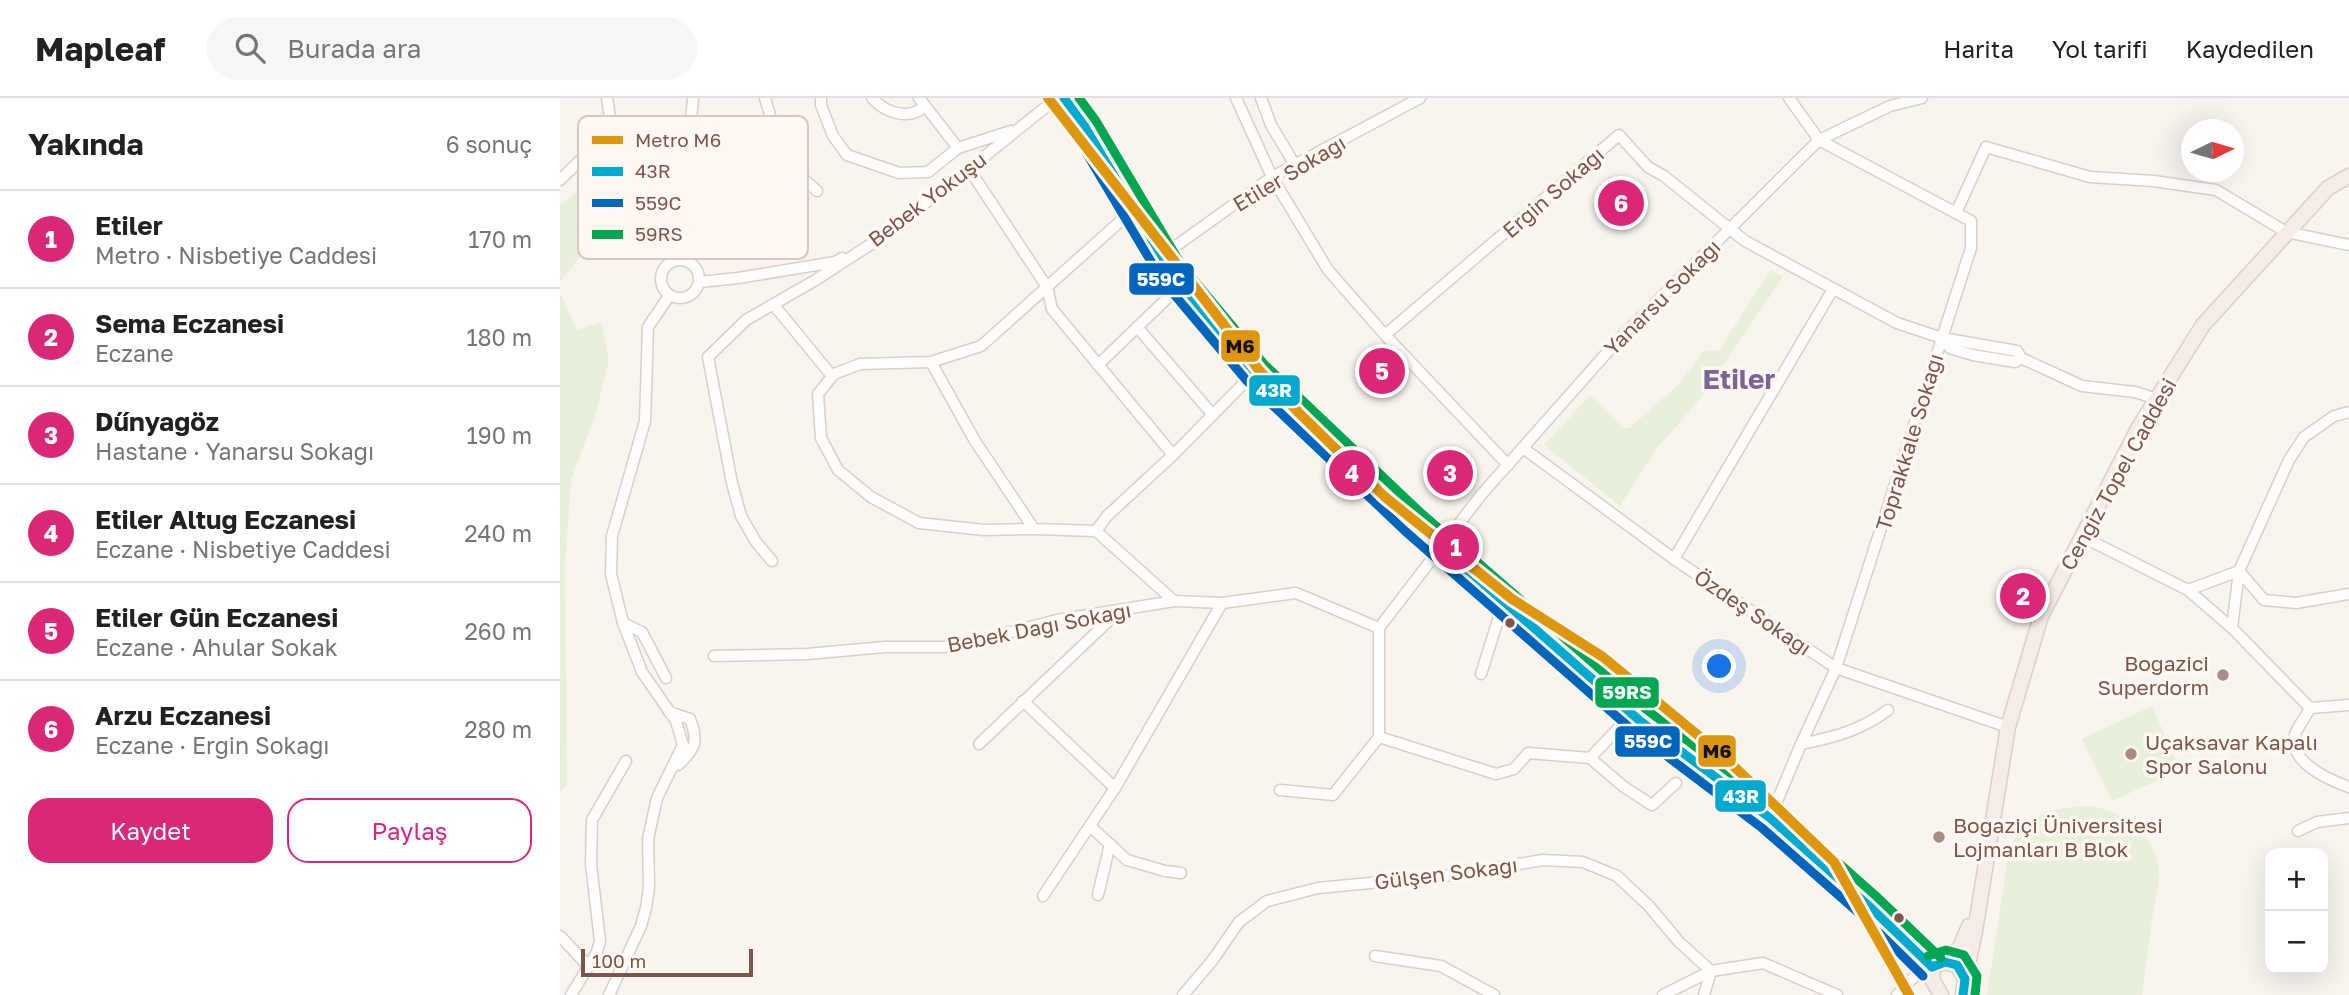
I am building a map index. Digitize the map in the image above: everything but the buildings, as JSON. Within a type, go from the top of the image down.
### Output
[{"type":"main road","points":[[1064,98],[1085,127],[1181,284],[1255,372],[1441,547],[1632,714],[1770,818],[1868,905],[1929,965],[1933,981],[1941,995]]},
{"type":"main road","name":"Cengiz Topel Caddesi","points":[[1976,912],[2008,727],[2041,616],[2081,536],[2140,427],[2203,325],[2328,188],[2349,176]]},
{"type":"main road","points":[[1950,962],[1958,952],[1976,912]]},
{"type":"main road","points":[[1962,990],[1976,912]]},
{"type":"main road","points":[[1929,965],[1950,962],[1957,965],[1962,990]]},
{"type":"street","points":[[607,98],[610,116]]},
{"type":"street","points":[[691,116],[693,98]]},
{"type":"street","points":[[765,98],[770,116]]},
{"type":"street","points":[[821,98],[821,105],[833,136],[847,155],[899,173],[928,172],[958,148],[1020,128]]},
{"type":"street","points":[[872,98],[887,111],[905,114],[919,112],[922,102]]},
{"type":"street","name":"Bebek Yokuşu","points":[[700,282],[835,262],[878,239],[1057,98]]},
{"type":"street","points":[[1236,98],[1272,177],[1328,270],[1385,335],[1508,465]]},
{"type":"street","points":[[1261,98],[1271,125],[1295,165]]},
{"type":"street","name":"Etiler Sokağı","points":[[1162,256],[1272,177],[1420,98]]},
{"type":"street","points":[[1789,98],[1819,140],[1956,213],[1986,147],[2090,177],[2154,181],[2216,190],[2286,232],[2349,245]]},
{"type":"street","name":"Yanarsu Sokağı","points":[[1441,547],[1508,465],[1619,339],[1819,140],[1890,106],[1922,98]]},
{"type":"street","points":[[922,102],[958,148]]},
{"type":"street","name":"Ergin Sokağı","points":[[1385,335],[1619,135],[1648,167],[1664,176],[1745,241],[1897,323],[1942,338],[2017,351],[2021,358],[2082,386],[2134,392],[2157,398]]},
{"type":"street","points":[[560,180],[578,162]]},
{"type":"street","points":[[969,169],[1046,287],[1052,309],[1173,455]]},
{"type":"street","points":[[808,183],[817,191]]},
{"type":"street","points":[[1134,209],[981,346],[932,362],[860,364],[832,376],[818,394],[821,438],[838,470],[871,497],[919,523],[984,530],[1096,531],[1174,601]]},
{"type":"street","name":"Toprakkale Sokağı","points":[[1770,818],[1836,668],[1970,248],[1971,221],[1956,213]]},
{"type":"street","points":[[772,561],[756,542],[741,516],[708,357],[746,320],[814,281],[878,239]]},
{"type":"street","points":[[683,260],[695,266],[700,282],[690,296],[683,299],[669,296],[662,286],[663,270],[673,261],[683,260]]},
{"type":"street","points":[[1098,365],[1181,284]]},
{"type":"street","points":[[1674,559],[1833,289]]},
{"type":"street","points":[[609,995],[641,926],[646,908],[649,887],[648,839],[657,799],[669,775],[691,752],[695,738],[690,719],[668,712],[642,672],[623,622],[611,574],[612,536],[645,421],[648,327],[669,296]]},
{"type":"street","points":[[773,304],[832,376]]},
{"type":"street","points":[[1137,327],[1213,415]]},
{"type":"street","points":[[932,362],[975,441],[1034,529]]},
{"type":"street","points":[[1096,531],[1107,516],[1173,455],[1255,372]]},
{"type":"street","points":[[2232,628],[2238,571],[2289,460],[2304,437],[2334,416],[2349,412]]},
{"type":"street","name":"Özdeş Sokağı","points":[[1523,448],[1674,559],[1836,668],[2008,727]]},
{"type":"street","points":[[2081,536],[2188,590],[2232,628],[2311,708],[2349,705]]},
{"type":"street","points":[[1280,790],[1333,795],[1379,737],[1379,628],[1441,547]]},
{"type":"street","points":[[2188,590],[2238,571]]},
{"type":"street","points":[[2238,571],[2263,600],[2296,603],[2349,594]]},
{"type":"street","name":"Bebek Dağı Sokağı","points":[[714,656],[807,654],[885,647],[954,647],[1057,620],[1174,601],[1222,603],[1296,593],[1379,628]]},
{"type":"street","points":[[1481,674],[1504,601]]},
{"type":"street","points":[[1043,896],[1115,788],[1222,603]]},
{"type":"street","points":[[979,744],[1119,610]]},
{"type":"street","points":[[623,622],[642,632],[666,678]]},
{"type":"street","points":[[1023,701],[1115,788]]},
{"type":"street","points":[[2311,708],[2295,735],[2298,753],[2311,769],[2349,787]]},
{"type":"street","points":[[1801,744],[1836,737],[1870,723],[1888,710]]},
{"type":"street","points":[[1590,758],[1632,714]]},
{"type":"street","points":[[1379,737],[1496,774],[1514,769],[1528,753],[1590,758],[1652,805],[1676,782]]},
{"type":"street","points":[[571,995],[597,952],[600,941],[592,882],[592,820],[626,761]]},
{"type":"street","points":[[2298,831],[2317,822],[2349,818]]},
{"type":"street","points":[[1090,826],[1127,860],[1165,872],[1181,873]]},
{"type":"street","points":[[1098,895],[1110,844]]},
{"type":"street","name":"Gülşen Sokağı","points":[[1184,995],[1239,922],[1267,901],[1318,888],[1453,875],[1544,860],[1583,862],[1618,876],[1649,906],[1679,942],[1711,971]]},
{"type":"street","points":[[560,936],[588,966]]},
{"type":"street","points":[[1375,956],[1441,966],[1494,995]]},
{"type":"street","points":[[1663,995],[1711,971],[1763,963],[1837,995]]},
{"type":"street","points":[[1897,995],[1929,965]]},
{"type":"street","points":[[1704,995],[1711,971]]},
{"type":"green space","points":[[578,192],[578,259],[560,282],[560,205]]},
{"type":"green space","points":[[1770,271],[1783,277],[1696,404],[1657,448],[1620,506],[1544,445],[1590,395],[1623,428],[1629,428],[1678,385],[1703,351],[1719,350]]},
{"type":"green space","points":[[560,293],[577,330],[601,322],[609,360],[596,413],[571,480],[565,565],[567,786],[560,791]]},
{"type":"green space","name":"Uçaksavar Kapalı Spor Salonu","points":[[2152,706],[2180,770],[2112,801],[2082,739]]},
{"type":"green space","points":[[2090,806],[2115,813],[2136,826],[2145,835],[2157,858],[2159,883],[2142,995],[1987,995],[2010,845],[2027,825],[2044,814],[2064,808]]},
{"type":"metro line","name":"M6","points":[[1048,98],[1259,370],[1385,497],[1512,599],[1603,657],[1722,755],[1834,862],[1909,995]]},
{"type":"transit line","name":"43R","points":[[1064,98],[1085,127],[1172,273],[1255,372],[1413,522],[1639,720],[1770,818],[1868,905],[1932,967]]},
{"type":"transit line","name":"59RS","points":[[1079,98],[1096,121],[1182,266],[1264,364],[1421,513],[1647,710],[1778,809],[1941,958]]},
{"type":"transit line","name":"559C","points":[[1054,105],[1075,134],[1162,280],[1247,381],[1405,531],[1631,729],[1762,828],[1860,914],[1923,976]]},
{"type":"transit line","name":"59RS","points":[[1928,956],[1946,950],[1964,955],[1977,976],[1975,995]]},
{"type":"transit line","name":"43R","points":[[1932,967],[1945,962],[1957,965],[1965,979],[1963,995]]},
{"type":"place","name":"Arzu Eczanesi","points":[[1621,203]]},
{"type":"place","name":"Etiler Gün Eczanesi","points":[[1382,371]]},
{"type":"place","name":"Etiler Altuğ Eczanesi","points":[[1352,473]]},
{"type":"place","name":"Dűnyagöz","points":[[1450,473]]},
{"type":"place","name":"Etiler","points":[[1456,547]]},
{"type":"place","name":"Sema Eczanesi","points":[[2023,596]]},
{"type":"place","name":"Bogazici Superdorm","points":[[2223,675]]},
{"type":"place","name":"Uçaksavar Kapalı Spor Salonu","points":[[2131,754]]},
{"type":"place","name":"Boğaziçi Üniversitesi Lojmanları B Blok","points":[[1939,837]]},
{"type":"district","name":"Etiler","points":[[1739,378]]}]
